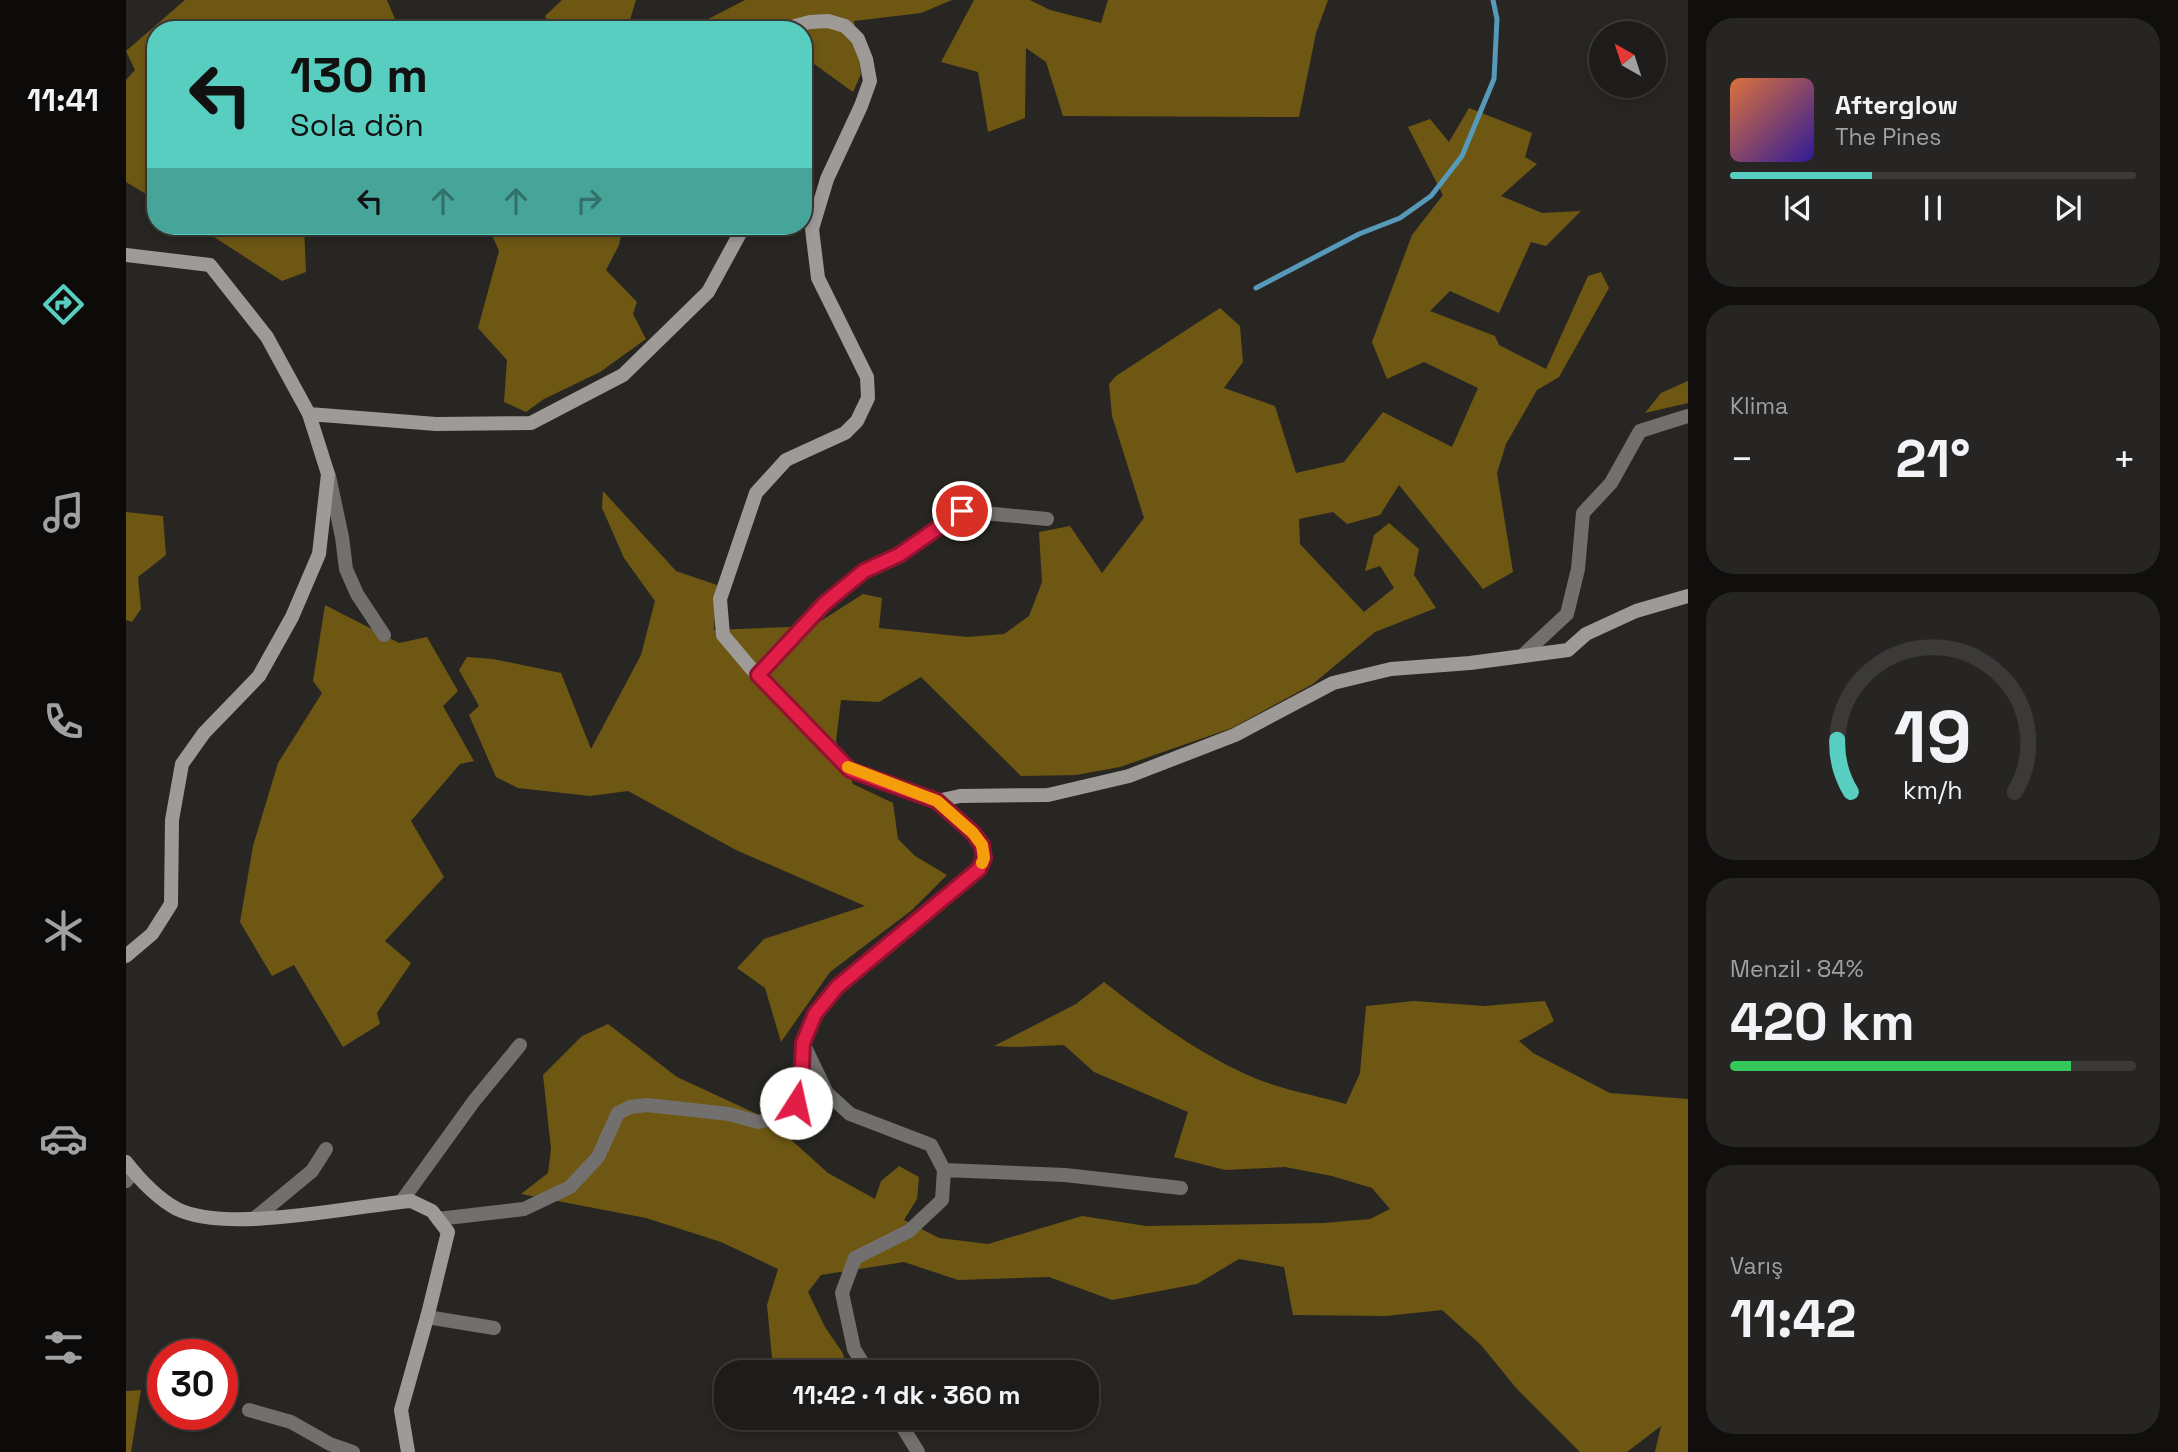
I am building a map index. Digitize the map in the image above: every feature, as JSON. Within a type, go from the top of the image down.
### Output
[{"type":"street","points":[[438,1219],[524,1209],[570,1186],[598,1157],[618,1113],[630,1107],[647,1105],[729,1115],[758,1122],[781,1116],[796,1103],[801,1088],[803,1043],[815,1014],[837,987],[979,869],[984,858],[982,845],[973,833],[937,801],[850,770],[723,635],[720,599],[756,493],[786,460],[845,433],[857,421],[868,398],[867,377],[818,278],[812,229],[827,179],[870,81],[866,59],[858,40],[845,26],[828,21],[812,22]]},
{"type":"street","points":[[309,414],[436,424],[531,423],[623,374],[708,292],[739,235]]},
{"type":"street","points":[[126,255],[210,265],[267,337],[309,414],[328,474],[346,569],[357,594],[384,635]]},
{"type":"street","points":[[1522,656],[1567,614],[1578,569],[1583,513],[1611,483],[1640,430],[1688,416]]},
{"type":"street","points":[[126,956],[152,934],[171,904],[172,820],[182,764],[204,733],[259,676],[292,617],[319,554],[328,474]]},
{"type":"street","points":[[758,675],[824,604],[864,571],[899,555],[962,511],[1047,519]]},
{"type":"street","points":[[937,801],[961,796],[1048,794],[1129,776],[1235,735],[1333,683],[1391,668],[1470,663],[1568,650],[1586,635],[1636,611],[1686,595]]},
{"type":"street","points":[[803,1043],[827,1093],[850,1114],[931,1144],[944,1170],[942,1200],[909,1231],[855,1258],[842,1293],[855,1349],[862,1360]]},
{"type":"street","points":[[401,1202],[474,1101],[520,1045]]},
{"type":"street","points":[[255,1218],[312,1171],[326,1149]]},
{"type":"street","points":[[944,1170],[1065,1175],[1181,1188]]},
{"type":"street","points":[[129,1172],[177,1209],[206,1218],[255,1218],[411,1201],[432,1211],[448,1232],[401,1410],[408,1452]]},
{"type":"street","points":[[427,1317],[494,1328]]},
{"type":"street","points":[[250,1409],[291,1422],[330,1444],[353,1452]]},
{"type":"street","points":[[904,1430],[918,1452]]},
{"type":"shaded area","points":[[185,0],[387,0],[395,19],[394,21],[161,21]]},
{"type":"shaded area","points":[[562,0],[636,0],[631,21],[548,21],[545,16]]},
{"type":"shaded area","points":[[745,0],[952,0],[921,13],[854,21],[861,74],[853,92],[812,62],[812,21],[704,21]]},
{"type":"shaded area","points":[[974,0],[1030,0],[1050,10],[1101,23],[1108,0],[1328,0],[1316,33],[1299,117],[1063,116],[1046,62],[1026,48],[1025,118],[988,132],[978,72],[941,62]]},
{"type":"shaded area","points":[[147,33],[147,195],[126,182],[126,80],[135,70],[126,51]]},
{"type":"shaded area","points":[[1469,108],[1532,133],[1525,157],[1537,164],[1501,196],[1542,213],[1581,211],[1546,246],[1531,242],[1499,313],[1450,291],[1430,311],[1495,336],[1499,345],[1546,369],[1588,276],[1601,272],[1609,288],[1559,377],[1537,390],[1506,444],[1497,473],[1513,572],[1483,589],[1399,485],[1380,515],[1347,524],[1333,512],[1299,519],[1300,544],[1364,612],[1394,588],[1380,566],[1365,571],[1374,535],[1389,523],[1419,549],[1414,575],[1436,608],[1375,632],[1313,684],[1232,728],[1120,767],[1076,775],[1021,776],[921,677],[879,702],[841,700],[836,741],[853,784],[893,803],[898,839],[915,856],[947,875],[912,910],[830,972],[781,1042],[765,988],[737,968],[764,939],[865,906],[736,850],[628,791],[590,796],[518,788],[496,777],[469,715],[479,706],[459,670],[467,657],[493,659],[561,673],[591,749],[641,655],[655,601],[624,558],[602,508],[603,491],[676,571],[717,585],[714,630],[813,626],[863,594],[882,598],[879,628],[967,637],[1004,634],[1029,616],[1042,582],[1039,532],[1070,526],[1102,573],[1144,518],[1112,416],[1109,384],[1116,376],[1220,308],[1240,326],[1243,362],[1224,388],[1275,406],[1296,473],[1344,462],[1383,412],[1452,447],[1478,388],[1424,362],[1387,379],[1372,342],[1412,235],[1443,195],[1408,127],[1430,119],[1449,142]]},
{"type":"shaded area","points":[[211,235],[304,235],[306,272],[282,281]]},
{"type":"shaded area","points":[[492,235],[621,235],[606,270],[637,302],[633,314],[646,339],[600,372],[544,399],[526,412],[504,402],[507,360],[478,328],[499,251]]},
{"type":"shaded area","points":[[1688,381],[1688,403],[1645,413],[1661,393]]},
{"type":"shaded area","points":[[126,512],[163,516],[166,555],[138,577],[141,609],[132,622],[126,620]]},
{"type":"shaded area","points":[[325,605],[399,643],[427,637],[458,691],[443,706],[474,761],[460,764],[411,821],[444,877],[385,941],[411,963],[377,1013],[380,1024],[343,1047],[294,965],[272,976],[240,922],[253,846],[278,763],[322,693],[313,681]]},
{"type":"shaded area","points":[[1104,982],[1169,1030],[1239,1071],[1278,1086],[1346,1104],[1360,1073],[1366,1006],[1414,1001],[1484,1006],[1545,1001],[1554,1021],[1519,1041],[1533,1053],[1610,1093],[1688,1099],[1688,1452],[1655,1452],[1661,1426],[1627,1452],[1580,1452],[1517,1389],[1481,1345],[1442,1310],[1386,1316],[1293,1315],[1284,1267],[1239,1259],[1197,1284],[1112,1300],[1049,1277],[958,1280],[904,1262],[821,1275],[808,1292],[845,1360],[775,1360],[772,1358],[767,1305],[778,1269],[721,1242],[646,1218],[521,1194],[548,1173],[551,1149],[543,1075],[582,1036],[608,1024],[677,1077],[768,1119],[828,1173],[875,1199],[881,1181],[899,1166],[919,1177],[917,1199],[904,1220],[939,1238],[988,1244],[1082,1216],[1146,1226],[1324,1223],[1370,1219],[1390,1209],[1372,1188],[1332,1176],[1285,1167],[1225,1170],[1174,1157],[1188,1112],[1094,1072],[1064,1045],[994,1046],[1076,1004]]},
{"type":"shaded area","points":[[141,1390],[131,1452],[126,1452],[126,1391]]},
{"type":"waterway","points":[[1256,288],[1359,234],[1400,218],[1431,196],[1462,156],[1494,79],[1497,19],[1493,0]]},
{"type":"slow traffic","points":[[848,767],[937,801],[973,833],[982,845],[982,863]]},
{"type":"route","points":[[796,1103],[801,1088],[803,1043],[815,1014],[837,987],[979,869],[984,858],[982,845],[973,833],[937,801],[850,770],[758,675],[824,604],[864,571],[899,555],[962,511]]}]
